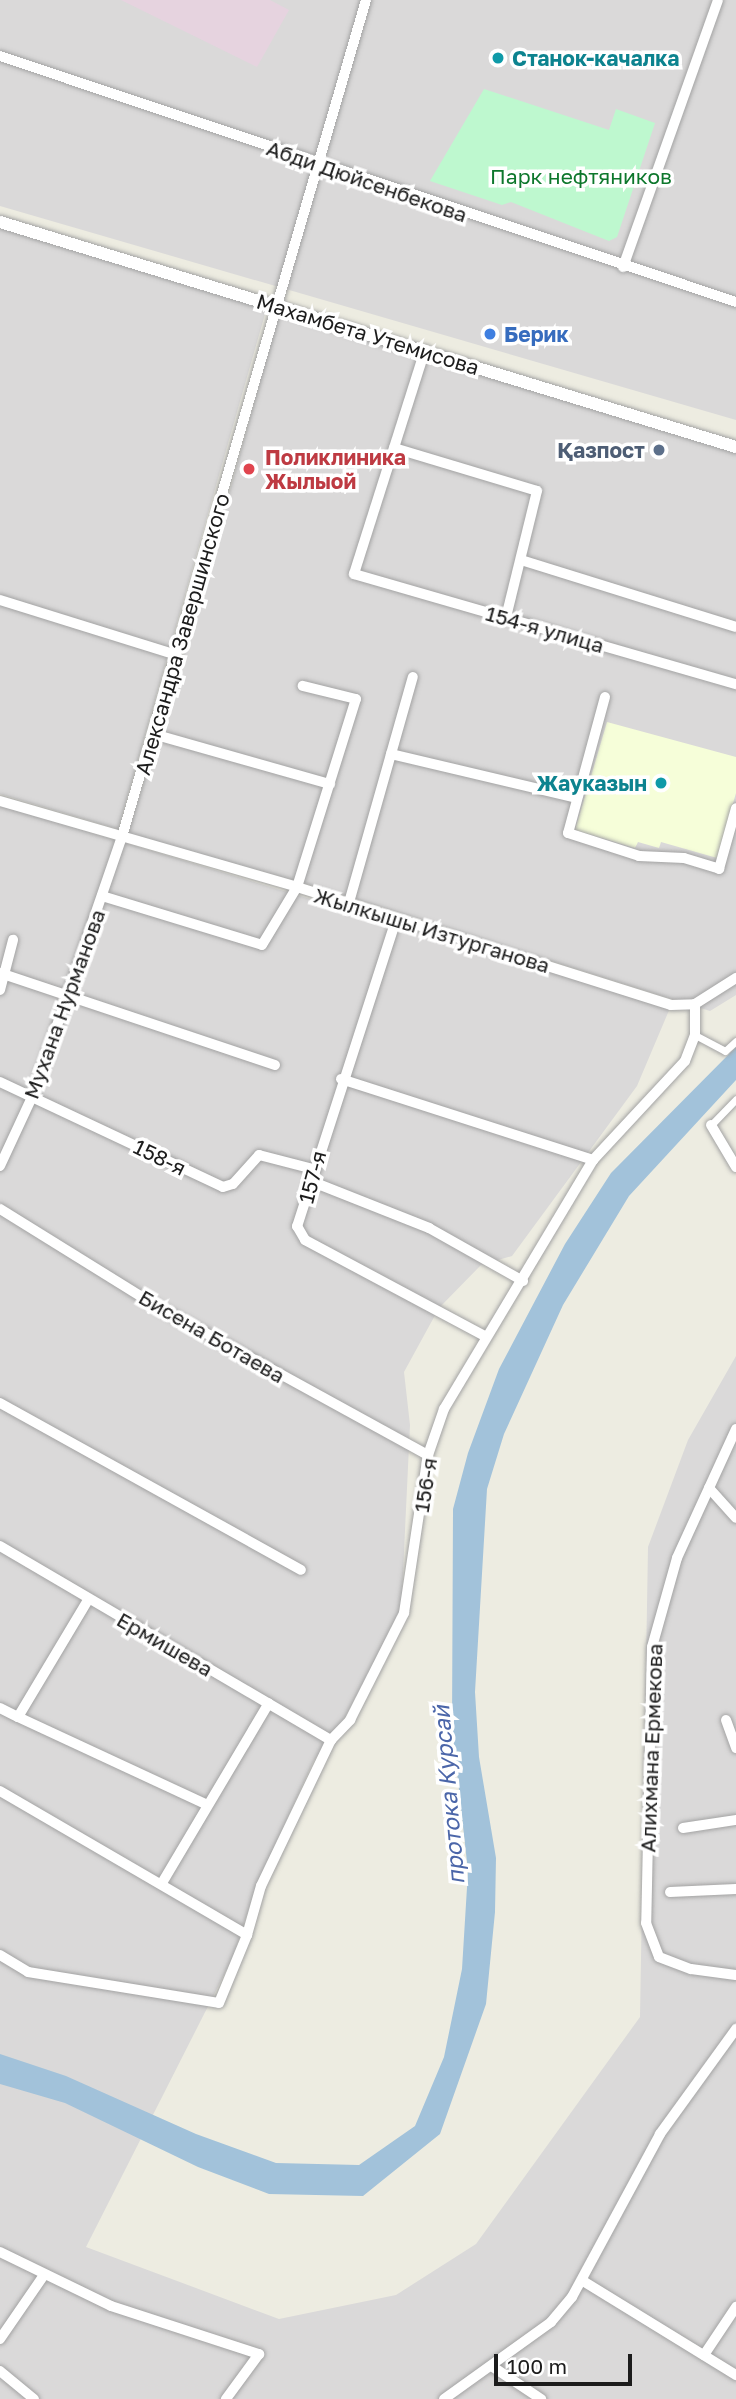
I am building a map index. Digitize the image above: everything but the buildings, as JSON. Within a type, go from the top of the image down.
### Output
[{"type":"street","name":"Александра Завершинского","points":[[121,840],[177,655],[276,307],[321,165],[366,0]]},
{"type":"street","points":[[623,267],[718,0]]},
{"type":"street","name":"Абди Дюйсенбекова","points":[[0,56],[623,267],[736,302]]},
{"type":"street","name":"Махамбета Утемисова","points":[[0,222],[735,444]]},
{"type":"street","points":[[425,349],[394,448],[537,491],[506,617]]},
{"type":"street","name":"154-я улица","points":[[394,448],[354,574],[736,684]]},
{"type":"street","points":[[521,560],[736,627]]},
{"type":"street","points":[[0,600],[177,655]]},
{"type":"street","points":[[348,906],[412,677]]},
{"type":"street","points":[[102,896],[262,945],[297,887],[356,699],[303,685]]},
{"type":"street","points":[[605,697],[568,833],[639,856],[684,858],[719,869],[736,808]]},
{"type":"street","points":[[153,734],[330,784]]},
{"type":"street","points":[[391,754],[577,799]]},
{"type":"street","name":"Жылкышы Изтурганова","points":[[0,801],[121,840],[297,887],[348,906],[671,1005],[695,1004]]},
{"type":"street","name":"Мухана Нурманова","points":[[0,1166],[33,1095],[121,840]]},
{"type":"street","name":"157-я","points":[[396,920],[341,1079],[313,1169],[313,1182],[297,1226],[305,1240],[485,1336]]},
{"type":"street","points":[[0,990],[13,940]]},
{"type":"street","points":[[3,974],[275,1065]]},
{"type":"street","points":[[695,1004],[736,978]]},
{"type":"street","name":"156-я","points":[[0,1955],[28,1972],[219,2003],[247,1935],[261,1886],[331,1740],[350,1720],[404,1613],[428,1455],[444,1409],[485,1336],[523,1281],[593,1160],[685,1061],[695,1035],[695,1004]]},
{"type":"street","points":[[695,1035],[725,1051],[736,1041]]},
{"type":"street","points":[[341,1079],[593,1160]]},
{"type":"street","name":"158-я","points":[[0,1082],[33,1095],[223,1187],[233,1184],[259,1155],[313,1169]]},
{"type":"street","points":[[736,1099],[711,1125],[736,1167]]},
{"type":"street","points":[[313,1182],[429,1228],[523,1281]]},
{"type":"street","name":"Бисена Ботаева","points":[[0,1209],[153,1304],[428,1455]]},
{"type":"street","points":[[0,1403],[301,1570]]},
{"type":"street","name":"Алихмана Ермекова","points":[[736,1430],[673,1570],[652,1647],[646,1923],[659,1957],[691,1969],[736,1975]]},
{"type":"street","points":[[709,1488],[736,1518]]},
{"type":"street","name":"Ермишева","points":[[0,1546],[331,1740]]},
{"type":"street","points":[[18,1717],[88,1600]]},
{"type":"street","points":[[162,1883],[269,1703]]},
{"type":"street","points":[[0,1708],[208,1805]]},
{"type":"street","points":[[726,1720],[736,1748]]},
{"type":"street","points":[[0,1791],[162,1883],[247,1935]]},
{"type":"street","points":[[683,1828],[736,1820]]},
{"type":"street","points":[[670,1892],[736,1889]]},
{"type":"street","points":[[444,2399],[493,2367],[551,2322],[583,2281],[660,2134],[736,2029]]},
{"type":"street","points":[[0,2252],[111,2306],[259,2354],[226,2399]]},
{"type":"street","points":[[0,2339],[44,2275]]},
{"type":"street","points":[[583,2281],[736,2375]]},
{"type":"street","points":[[704,2355],[736,2307]]},
{"type":"street","points":[[493,2367],[541,2399]]},
{"type":"street","points":[[0,2371],[34,2399]]},
{"type":"shaded area","points":[[0,0],[736,0],[736,420],[0,206]]},
{"type":"shaded area","points":[[121,0],[270,0],[289,10],[257,67]]},
{"type":"shaded area","points":[[0,228],[267,307],[118,829],[0,794]]},
{"type":"shaded area","points":[[279,312],[736,449],[736,995],[710,1011],[321,888],[128,834],[198,608]]},
{"type":"shaded area","points":[[607,722],[736,757],[736,793],[717,858],[661,842],[659,848],[638,842],[635,848],[575,830]]},
{"type":"shaded area","points":[[0,805],[670,1008],[637,1086],[512,1256],[481,1265],[439,1308],[404,1372],[410,1425],[401,1615],[345,1717],[313,1762],[256,1887],[233,1957],[86,2247],[279,2319],[396,2295],[476,2244],[640,2017],[648,1547],[688,1440],[736,1356],[736,2399],[0,2399]]},
{"type":"green space","name":"Парк нефтяников","points":[[484,89],[609,130],[616,109],[655,123],[617,237],[609,241],[511,202],[502,205],[430,181]]},
{"type":"water","points":[[736,1047],[736,1080],[629,1196],[563,1305],[504,1434],[487,1489],[475,1692],[479,1757],[496,1858],[495,1912],[486,2004],[440,2134],[363,2196],[269,2194],[198,2167],[65,2103],[0,2084],[0,2054],[66,2076],[196,2134],[276,2163],[359,2165],[415,2126],[444,2057],[462,1969],[468,1871],[452,1727],[453,1509],[468,1453],[499,1369],[565,1244],[611,1173]]},
{"type":"place","name":"Станок-качалка","points":[[498,58]]},
{"type":"place","name":"Берик","points":[[490,334]]},
{"type":"place","name":"Қазпост","points":[[659,450]]},
{"type":"place","name":"Поликлиника Жылыой","points":[[249,469]]},
{"type":"place","name":"Жауказын","points":[[661,783]]},
{"type":"water label","name":"протока Курсай","points":[[448,1795]]}]
